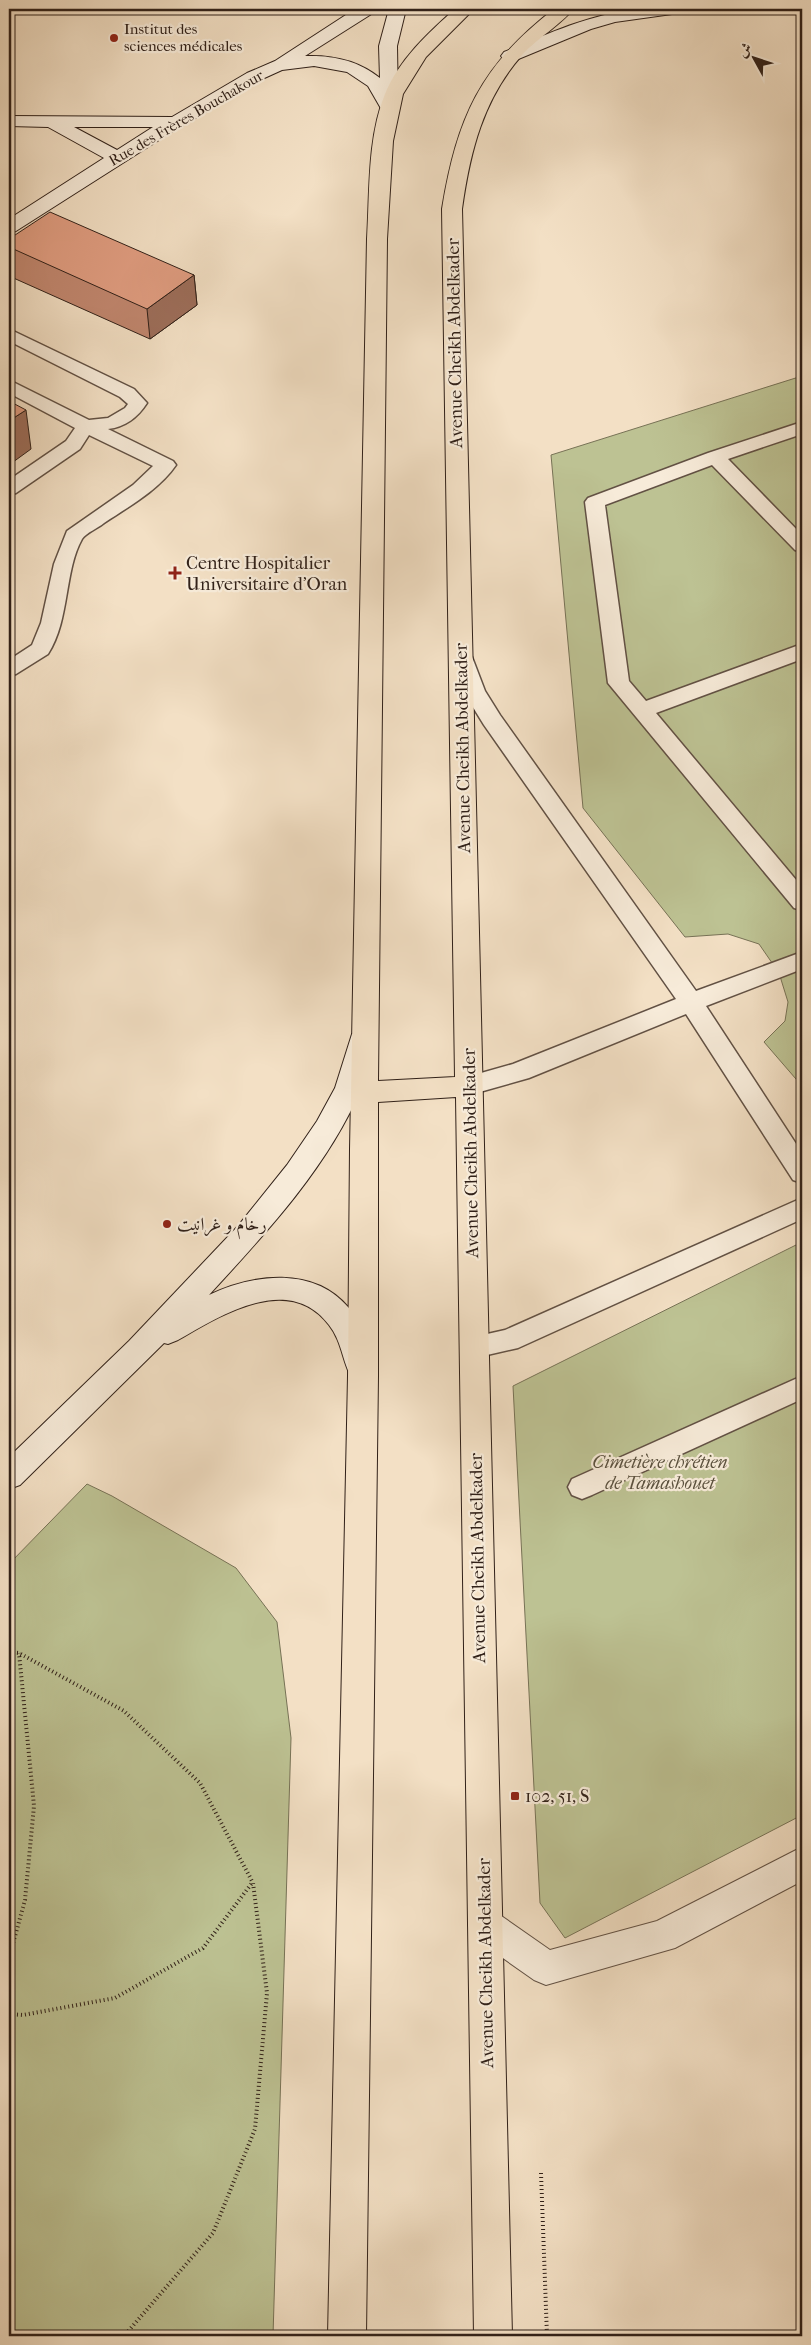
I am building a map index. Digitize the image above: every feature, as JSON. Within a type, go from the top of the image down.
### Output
[{"type":"main road","points":[[347,2336],[363,1376],[377,239],[384,142],[389,108],[399,85],[416,58],[435,35],[465,9]]},
{"type":"main road","name":"Avenue Cheikh Abdelkader","points":[[493,2336],[452,209],[464,145],[478,104],[493,78],[510,56],[537,28],[564,9]]},
{"type":"main road","points":[[365,1092],[470,1086]]},
{"type":"main road","points":[[333,2336],[347,2293]]},
{"type":"street","name":"Rue des Frères Bouchakour","points":[[9,226],[173,122],[275,66],[367,9]]},
{"type":"street","points":[[389,108],[388,46],[398,9]]},
{"type":"street","points":[[510,56],[585,24],[614,17],[672,9]]},
{"type":"street","name":"Rue des Frères Bouchakour","points":[[275,66],[317,61],[349,68],[373,81],[381,91],[389,108]]},
{"type":"street","points":[[9,121],[52,123],[173,122]]},
{"type":"street","points":[[52,123],[117,157]]},
{"type":"street","points":[[9,1476],[139,1350],[248,1234],[297,1173],[327,1128],[348,1088],[366,1025]]},
{"type":"street","points":[[139,1350],[196,1316],[242,1294],[278,1287],[309,1292],[331,1306],[348,1330],[363,1376]]},
{"type":"street","points":[[485,1925],[546,1968],[663,1936],[802,1863]]},
{"type":"lane","points":[[9,334],[127,393],[138,403],[132,412],[113,423],[86,426],[73,445],[9,489]]},
{"type":"lane","points":[[9,386],[166,465],[140,489],[74,535],[64,564],[51,623],[41,649],[9,669]]},
{"type":"lane","points":[[802,428],[715,457],[595,502],[619,683],[802,902]]},
{"type":"lane","points":[[715,457],[802,546]]},
{"type":"lane","points":[[643,710],[802,651]]},
{"type":"lane","points":[[461,655],[474,692],[492,720],[691,1002],[802,1173]]},
{"type":"lane","points":[[470,1086],[520,1070],[802,960]]},
{"type":"lane","points":[[474,1347],[509,1340],[802,1208]]},
{"type":"lane","points":[[582,1487],[802,1387]]},
{"type":"path","points":[[9,1652],[19,1653],[124,1711],[200,1782],[253,1883],[267,1993],[255,2129],[212,2233],[124,2336]]},
{"type":"path","points":[[9,1958],[25,1900],[34,1806],[19,1653]]},
{"type":"path","points":[[9,2014],[23,2015],[115,1998],[203,1948],[253,1883]]},
{"type":"green space","points":[[802,376],[802,1086],[764,1042],[785,1021],[788,1002],[779,973],[759,944],[728,934],[685,937],[583,808],[551,455]]},
{"type":"green space","name":"Cimetière chrétien de Tamashouet","points":[[802,1242],[802,1815],[565,1938],[540,1903],[513,1386]]},
{"type":"green space","points":[[87,1484],[112,1496],[236,1568],[277,1622],[291,1738],[273,2336],[9,2336],[9,1564]]},
{"type":"building","points":[[50,212],[194,275],[147,309],[9,247],[9,239]]},
{"type":"building","points":[[9,401],[26,410],[9,421]]},
{"type":"place","name":"Institut des sciences médicales","points":[[114,38]]},
{"type":"place","name":"Centre Hospitalier Universitaire d'Oran","points":[[175,573]]},
{"type":"place","name":"رخام و غرانيت","points":[[167,1224]]},
{"type":"place","name":"102, 51, S","points":[[515,1796]]}]
